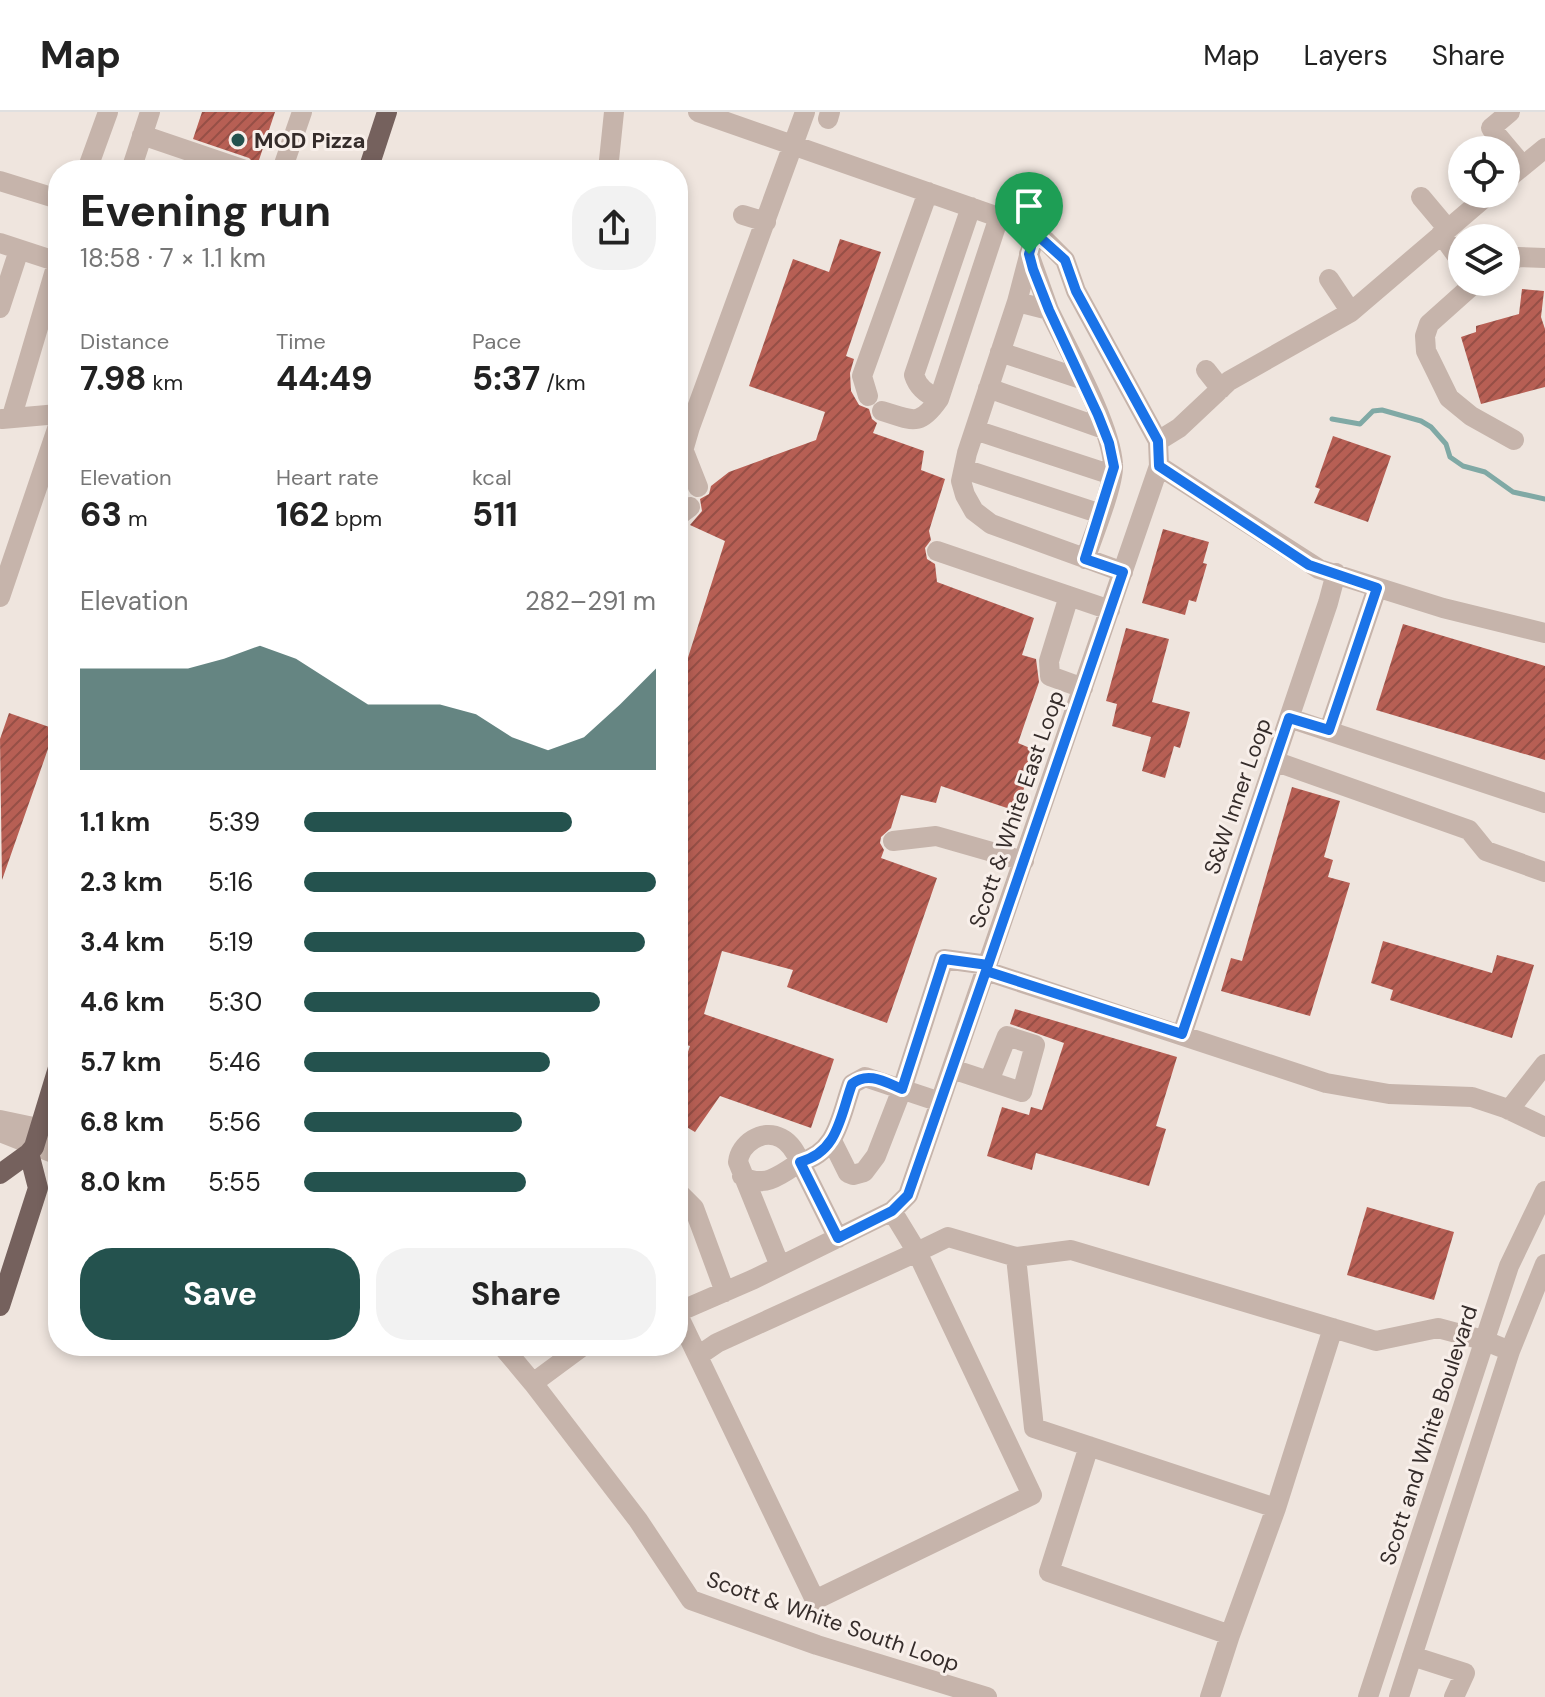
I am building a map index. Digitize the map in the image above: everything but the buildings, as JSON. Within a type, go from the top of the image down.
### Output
[{"type":"main road","points":[[371,160],[387,112]]},
{"type":"main road","points":[[0,1306],[38,1188],[40,1141],[48,1109]]},
{"type":"main road","points":[[0,1174],[40,1141]]},
{"type":"street","points":[[91,160],[108,112]]},
{"type":"street","points":[[134,160],[150,112]]},
{"type":"street","points":[[285,160],[302,112]]},
{"type":"street","points":[[609,160],[614,112]]},
{"type":"street","points":[[698,112],[1024,226],[1032,244],[1049,310],[1104,429],[1114,467],[1085,559]]},
{"type":"street","points":[[688,416],[766,222],[805,112]]},
{"type":"street","points":[[1510,112],[1491,128],[1523,166]]},
{"type":"street","points":[[142,135],[216,160]]},
{"type":"street","points":[[1520,168],[1545,148]]},
{"type":"street","points":[[0,181],[48,196]]},
{"type":"street","points":[[928,192],[862,376],[875,403],[914,421],[928,415],[939,399],[999,217]]},
{"type":"street","points":[[1421,197],[1448,238]]},
{"type":"street","points":[[939,399],[928,395],[914,375],[971,207]]},
{"type":"street","points":[[1158,441],[1179,428],[1229,381],[1351,312],[1472,208]]},
{"type":"street","points":[[743,215],[766,222]]},
{"type":"street","points":[[1032,244],[961,481],[974,511],[991,524],[1123,572]]},
{"type":"street","points":[[1032,244],[1065,260],[1076,291],[1158,441],[1159,466],[1309,565],[1377,588],[1545,633]]},
{"type":"street","points":[[0,308],[10,247],[48,258]]},
{"type":"street","points":[[1520,257],[1545,258]]},
{"type":"street","points":[[1329,279],[1351,312]]},
{"type":"street","points":[[48,291],[6,418],[48,415]]},
{"type":"street","points":[[1460,296],[1429,324],[1425,336],[1426,351],[1449,398],[1471,416],[1514,440]]},
{"type":"street","points":[[1017,302],[1049,310]]},
{"type":"street","points":[[1000,352],[1081,379]]},
{"type":"street","points":[[1206,370],[1221,389]]},
{"type":"street","points":[[988,388],[1104,429]]},
{"type":"street","points":[[975,430],[1112,475]]},
{"type":"street","points":[[0,597],[4,568],[48,452]]},
{"type":"street","name":"Scott & White East Loop","points":[[688,1309],[892,1211],[908,1195],[1159,466]]},
{"type":"street","points":[[964,469],[1101,514]]},
{"type":"street","points":[[688,471],[698,487]]},
{"type":"street","points":[[937,551],[1110,610]]},
{"type":"street","name":"S&W Inner Loop","points":[[1182,1034],[1336,573]]},
{"type":"street","points":[[1329,730],[1377,588]]},
{"type":"street","points":[[1069,596],[1049,661],[1050,676],[1083,688]]},
{"type":"street","points":[[1289,718],[1545,803]]},
{"type":"street","points":[[1274,761],[1469,830],[1486,851],[1545,872]]},
{"type":"street","points":[[893,841],[936,836],[1024,861]]},
{"type":"street","points":[[832,1141],[848,1173],[853,1175],[864,1172],[876,1156],[902,1089],[944,959],[987,968],[1326,1083],[1354,1090],[1472,1097],[1545,1127]]},
{"type":"street","points":[[1509,1110],[1545,1064]]},
{"type":"street","points":[[952,1069],[989,1081]]},
{"type":"street","points":[[742,1176],[759,1183],[769,1181],[800,1162],[821,1155],[832,1141],[852,1084],[857,1079],[874,1078],[940,1102]]},
{"type":"street","points":[[0,1120],[40,1141]]},
{"type":"street","points":[[0,1132],[40,1141]]},
{"type":"street","points":[[780,1266],[738,1162],[739,1152],[758,1137],[776,1135],[795,1150],[838,1238]]},
{"type":"street","name":"Scott and White Boulevard","points":[[1368,1697],[1483,1340],[1509,1266],[1545,1191]]},
{"type":"street","points":[[688,1202],[694,1208],[725,1292]]},
{"type":"street","points":[[688,1335],[815,1600],[1032,1495],[917,1252],[892,1211]]},
{"type":"street","points":[[698,1356],[717,1343],[948,1237],[1016,1257],[1071,1250],[1376,1341],[1438,1328],[1510,1351]]},
{"type":"street","points":[[1016,1257],[1034,1428],[1276,1508]]},
{"type":"street","points":[[1399,1697],[1510,1351],[1545,1264]]},
{"type":"street","points":[[1210,1697],[1276,1508],[1333,1328]]},
{"type":"street","name":"Scott & White South Loop","points":[[510,1356],[638,1520],[691,1600],[817,1645],[987,1697]]},
{"type":"street","points":[[533,1383],[569,1356]]},
{"type":"street","points":[[1089,1446],[1049,1572],[1230,1635]]},
{"type":"street","points":[[1412,1656],[1465,1673],[1454,1697]]},
{"type":"waterway","points":[[1332,419],[1360,424],[1373,411],[1382,410],[1421,421],[1446,444],[1450,457],[1463,466],[1485,472],[1513,492],[1545,499]]},
{"type":"place","name":"MOD Pizza","points":[[238,140]]},
{"type":"route","points":[[1035,233],[1065,260],[1076,291],[1158,441],[1159,466],[1309,565],[1377,588],[1329,730],[1289,718],[1182,1034],[986,971],[908,1195],[892,1211],[838,1238],[800,1162],[821,1155],[832,1141],[852,1084],[857,1079],[874,1078],[902,1089],[944,959],[988,965],[1123,572],[1085,559],[1114,467],[1098,415],[1049,310],[1029,254],[1035,233]]}]
